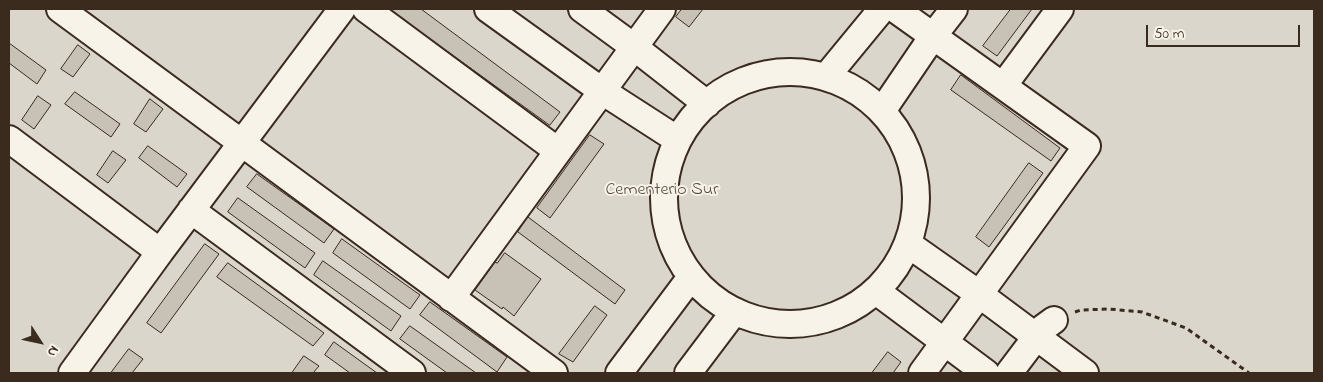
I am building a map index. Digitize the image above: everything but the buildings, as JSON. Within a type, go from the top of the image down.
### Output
[{"type":"lane","points":[[60,9],[452,298],[538,369]]},
{"type":"lane","points":[[72,373],[191,210],[342,9]]},
{"type":"lane","points":[[366,9],[558,151]]},
{"type":"lane","points":[[488,9],[602,91],[678,140]]},
{"type":"lane","points":[[582,9],[707,104]]},
{"type":"lane","points":[[452,298],[662,9]]},
{"type":"lane","points":[[826,77],[882,9]]},
{"type":"lane","points":[[895,9],[1087,146],[922,373]]},
{"type":"lane","points":[[882,112],[933,36],[954,9]]},
{"type":"lane","points":[[1003,86],[1060,9]]},
{"type":"lane","points":[[782,68],[826,77],[856,90],[882,112],[904,142],[913,169],[916,215],[908,244],[897,266],[876,292],[851,310],[824,321],[793,325],[758,321],[734,312],[712,298],[691,277],[675,252],[666,222],[665,179],[678,140],[707,104],[753,73],[782,68]]},
{"type":"lane","points":[[9,139],[160,252]]},
{"type":"lane","points":[[191,210],[412,373]]},
{"type":"lane","points":[[908,244],[979,294],[1045,328],[1085,373]]},
{"type":"lane","points":[[619,373],[691,277]]},
{"type":"lane","points":[[876,292],[986,373]]},
{"type":"lane","points":[[688,373],[734,312]]},
{"type":"lane","points":[[1009,373],[1045,328]]},
{"type":"path","points":[[1045,328],[1081,310],[1109,309],[1142,312],[1186,328],[1249,373]]},
{"type":"green space","name":"Cementerio Sur","points":[[9,9],[1314,9],[1314,373],[9,373]]}]
